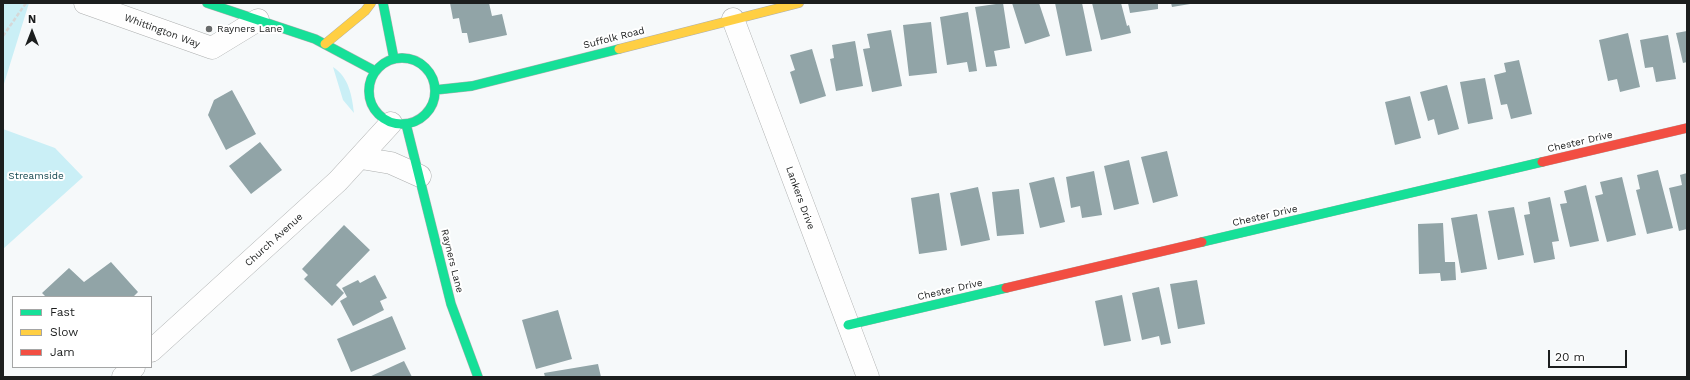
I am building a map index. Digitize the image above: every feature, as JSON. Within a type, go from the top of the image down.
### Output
[{"type":"street","name":"Whittington Way","points":[[85,3],[212,48],[258,20]]},
{"type":"street","points":[[207,3],[325,44],[375,71]]},
{"type":"street","points":[[325,44],[365,11],[371,3]]},
{"type":"street","points":[[383,3],[394,59]]},
{"type":"street","name":"Suffolk Road","points":[[435,90],[472,86],[799,3]]},
{"type":"street","name":"Lankers Drive","points":[[733,19],[868,377]]},
{"type":"street","points":[[394,59],[407,59],[421,63],[432,75],[435,90],[433,102],[428,112],[419,119],[399,124],[379,116],[372,106],[369,91],[375,71],[394,59]]},
{"type":"street","name":"Church Avenue","points":[[152,350],[399,124]]},
{"type":"street","name":"Rayners Lane","points":[[399,124],[420,176],[451,304],[478,377]]},
{"type":"street","name":"Chester Drive","points":[[848,325],[1687,128]]},
{"type":"street","points":[[361,158],[390,163],[420,176]]},
{"type":"street","points":[[123,377],[133,368]]},
{"type":"path","points":[[3,36],[26,3]]},
{"type":"green space","points":[[3,3],[29,3],[3,87]]},
{"type":"green space","points":[[333,67],[343,76],[349,87],[354,113],[343,100]]},
{"type":"green space","name":"Streamside","points":[[3,129],[55,148],[83,177],[3,249]]},
{"type":"building","points":[[450,3],[489,3],[492,16],[502,14],[507,35],[469,43],[467,33],[462,33],[459,18],[453,19]]},
{"type":"building","points":[[1003,3],[1010,48],[994,51],[997,66],[986,67],[975,7]]},
{"type":"building","points":[[1012,3],[1039,3],[1050,36],[1025,44]]},
{"type":"building","points":[[1055,3],[1082,3],[1092,51],[1066,56]]},
{"type":"building","points":[[1092,3],[1121,3],[1127,26],[1129,25],[1131,33],[1101,40]]},
{"type":"building","points":[[1128,3],[1158,3],[1158,9],[1130,13]]},
{"type":"building","points":[[1171,3],[1190,3],[1190,4],[1172,7]]},
{"type":"building","points":[[968,12],[977,71],[969,72],[967,62],[947,65],[940,17]]},
{"type":"building","points":[[931,22],[937,73],[909,76],[903,25]]},
{"type":"building","points":[[891,30],[902,86],[872,92],[863,49],[870,48],[867,34]]},
{"type":"building","points":[[1687,31],[1687,62],[1683,63],[1676,33]]},
{"type":"building","points":[[1628,33],[1640,87],[1620,92],[1617,79],[1608,81],[1599,40]]},
{"type":"building","points":[[1668,35],[1676,79],[1656,82],[1653,67],[1645,68],[1640,40]]},
{"type":"building","points":[[855,41],[863,86],[836,91],[830,59],[834,58],[832,45]]},
{"type":"building","points":[[812,49],[826,96],[800,104],[790,72],[795,70],[790,55]]},
{"type":"building","points":[[1519,60],[1532,114],[1511,119],[1507,104],[1501,105],[1494,75],[1506,72],[1504,63]]},
{"type":"building","points":[[1485,78],[1493,119],[1468,124],[1460,82]]},
{"type":"building","points":[[1447,85],[1459,129],[1438,135],[1434,119],[1428,121],[1420,92]]},
{"type":"building","points":[[232,90],[256,134],[226,150],[208,115],[214,100]]},
{"type":"building","points":[[1410,96],[1421,138],[1395,145],[1385,102]]},
{"type":"building","points":[[260,142],[282,170],[251,194],[229,166]]},
{"type":"building","points":[[1167,151],[1178,196],[1153,203],[1141,157]]},
{"type":"building","points":[[1129,160],[1139,204],[1114,210],[1104,166]]},
{"type":"building","points":[[1658,170],[1673,228],[1647,234],[1636,190],[1640,189],[1637,175]]},
{"type":"building","points":[[1094,171],[1102,215],[1082,218],[1080,206],[1071,208],[1066,177]]},
{"type":"building","points":[[1687,173],[1687,229],[1679,231],[1669,188],[1682,185],[1680,175]]},
{"type":"building","points":[[1054,177],[1065,222],[1040,228],[1029,183]]},
{"type":"building","points":[[1622,177],[1636,235],[1607,242],[1595,196],[1603,194],[1600,182]]},
{"type":"building","points":[[1586,185],[1599,241],[1570,247],[1560,204],[1567,203],[1564,191]]},
{"type":"building","points":[[978,187],[990,240],[961,246],[950,193]]},
{"type":"building","points":[[1019,189],[1024,234],[997,236],[992,192]]},
{"type":"building","points":[[939,193],[947,250],[919,254],[911,198]]},
{"type":"building","points":[[1550,197],[1559,241],[1552,242],[1555,259],[1534,263],[1524,215],[1530,214],[1528,202]]},
{"type":"building","points":[[1514,207],[1524,255],[1498,260],[1488,211]]},
{"type":"building","points":[[1477,214],[1487,269],[1461,273],[1451,218]]},
{"type":"building","points":[[1443,223],[1445,262],[1455,262],[1456,280],[1441,281],[1440,273],[1419,274],[1418,224]]},
{"type":"building","points":[[344,225],[370,250],[336,285],[344,293],[332,306],[304,279],[308,275],[302,269]]},
{"type":"building","points":[[111,262],[138,292],[134,296],[45,296],[42,293],[69,268],[84,282]]},
{"type":"building","points":[[375,275],[387,298],[380,301],[384,310],[353,326],[340,301],[347,297],[342,288],[358,280],[360,283]]},
{"type":"building","points":[[1197,280],[1205,324],[1178,329],[1170,284]]},
{"type":"building","points":[[1159,287],[1171,343],[1161,345],[1159,336],[1142,340],[1132,293]]},
{"type":"building","points":[[1122,295],[1131,341],[1104,346],[1095,301]]},
{"type":"building","points":[[558,310],[572,359],[536,369],[522,320]]},
{"type":"building","points":[[392,316],[406,349],[351,372],[337,339]]},
{"type":"building","points":[[404,361],[412,377],[369,377]]},
{"type":"building","points":[[598,364],[601,377],[545,377],[544,373]]},
{"type":"traffic: fast","points":[[207,3],[315,39],[375,71]]},
{"type":"traffic: fast","points":[[383,3],[394,59]]},
{"type":"traffic: fast","points":[[435,90],[472,86],[619,49]]},
{"type":"traffic: fast","points":[[402,58],[415,61],[425,68],[432,78],[435,91],[432,104],[425,114],[415,121],[402,124],[389,121],[379,114],[372,104],[369,91],[372,78],[379,68],[389,61],[402,58]]},
{"type":"traffic: fast","points":[[406,124],[451,304],[478,377]]},
{"type":"traffic: fast","points":[[1202,242],[1542,162]]},
{"type":"traffic: fast","points":[[848,325],[1006,288]]},
{"type":"traffic: slow","points":[[325,44],[365,11],[371,3]]},
{"type":"traffic: slow","points":[[619,49],[799,3]]},
{"type":"traffic: jam","points":[[1542,162],[1687,128]]},
{"type":"traffic: jam","points":[[1006,288],[1202,242]]},
{"type":"place","name":"Rayners Lane","points":[[209,29]]}]
